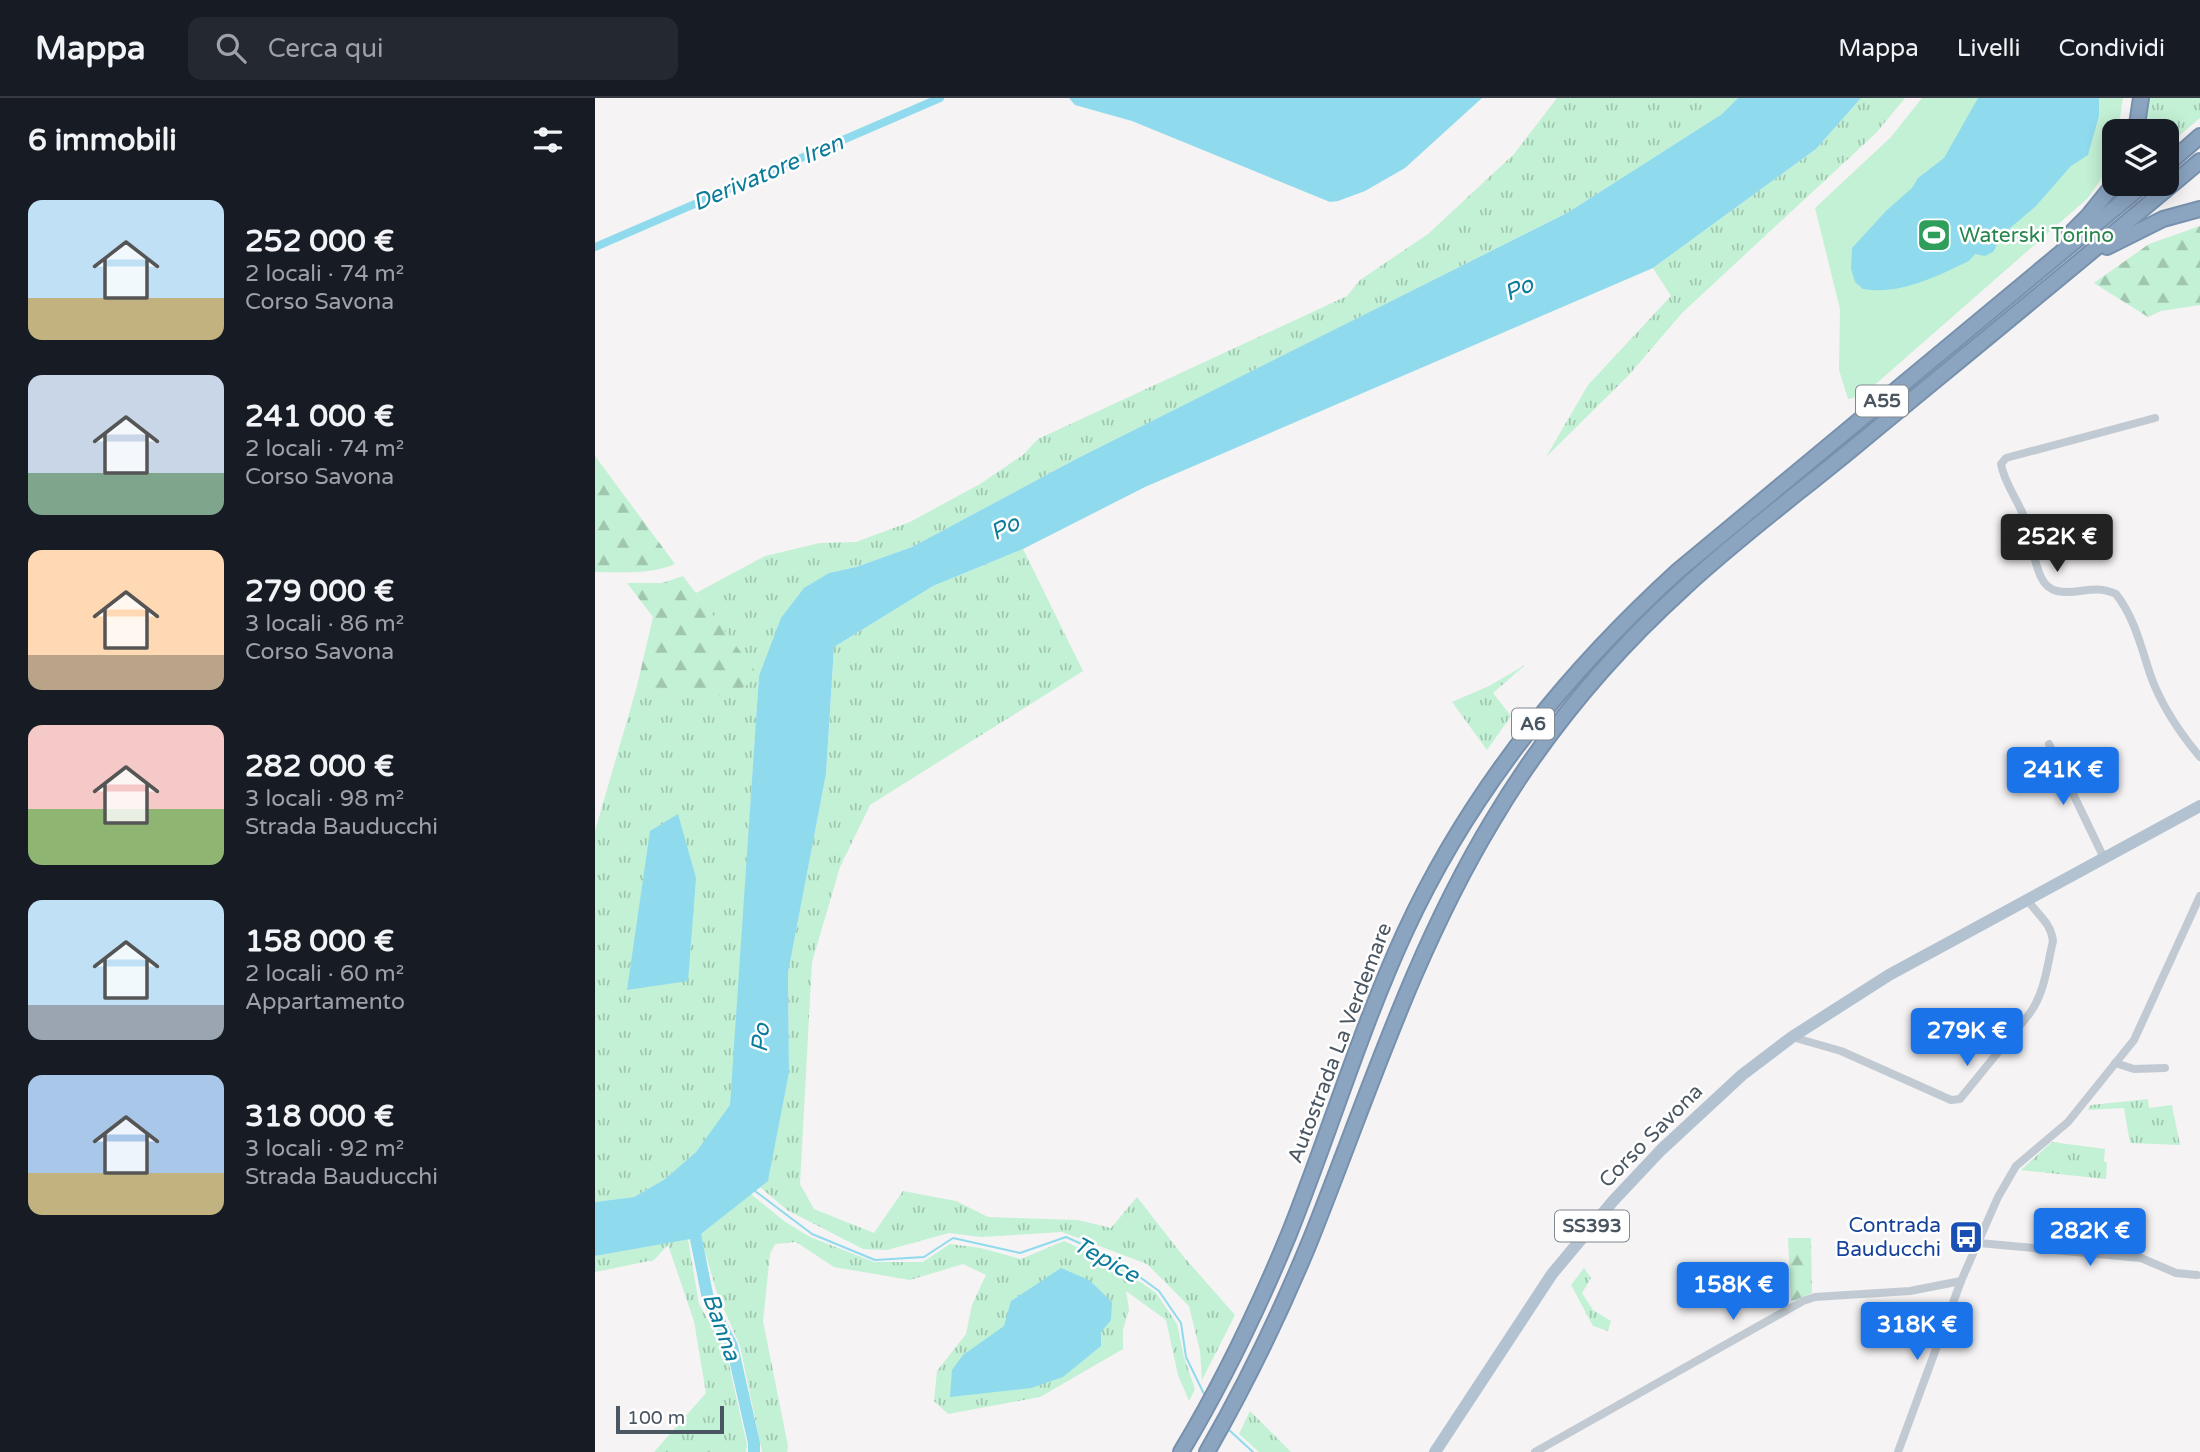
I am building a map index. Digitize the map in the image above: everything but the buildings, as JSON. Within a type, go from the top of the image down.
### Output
[{"type":"highway","points":[[2138,119],[2141,98]]},
{"type":"highway","points":[[2179,154],[2200,136]]},
{"type":"highway","name":"A55","points":[[1772,515],[2090,255],[2200,161]]},
{"type":"highway","points":[[2002,302],[2041,259],[2081,224],[2104,196]]},
{"type":"highway","name":"A55","points":[[1762,501],[2130,196]]},
{"type":"highway","points":[[2090,255],[2164,219],[2200,209]]},
{"type":"highway","name":"Autostrada La Verdemare","points":[[1181,1452],[1263,1294],[1400,943],[1464,823],[1485,789],[1544,709],[1605,640],[1678,571],[1762,501]]},
{"type":"highway","name":"Autostrada La Verdemare","points":[[1207,1452],[1235,1402],[1310,1241],[1422,954],[1455,885],[1495,816],[1559,724],[1617,654],[1686,586],[1772,515]]},
{"type":"main road","name":"Corso Savona","points":[[1435,1452],[1552,1274],[1613,1201],[1661,1150],[1707,1107],[1792,1037],[1889,975],[2200,806]]},
{"type":"street","points":[[2155,418],[2006,458],[2001,464],[2026,520],[2037,566],[2047,586],[2057,591],[2096,588],[2116,594],[2131,619],[2161,701],[2200,757]]},
{"type":"street","points":[[2049,744],[2104,858]]},
{"type":"street","points":[[1898,1452],[1961,1281],[1999,1197],[2017,1166],[2069,1122],[2134,1040],[2200,896]]},
{"type":"street","points":[[1792,1037],[1841,1051],[1951,1100],[1960,1099],[2030,1013],[2043,987],[2053,941],[2052,933],[2050,925],[2036,914],[2027,899]]},
{"type":"street","points":[[2115,1063],[2134,1069],[2165,1068]]},
{"type":"street","points":[[1979,1243],[2141,1258],[2176,1273],[2197,1275]]},
{"type":"street","points":[[1535,1452],[1803,1301],[1815,1297],[1910,1292],[1961,1281]]},
{"type":"green space","points":[[1557,98],[1738,98],[1722,114],[1567,213],[1078,458],[912,547],[856,567],[829,573],[759,676],[731,1105],[696,1152],[665,1179],[634,1197],[595,1202],[595,831],[637,686],[665,694],[758,676],[696,593],[765,556],[820,543],[856,542],[910,522],[980,484],[1023,455],[1038,439],[1347,296],[1360,280],[1428,234],[1514,154]]},
{"type":"green space","points":[[1861,98],[1905,98],[1876,133],[1682,313],[1629,375],[1546,457],[1588,385],[1671,296],[1653,268],[1816,149]]},
{"type":"green space","name":"Waterski Torino","points":[[1922,98],[2123,98],[2120,119],[2102,119],[2102,178],[2088,198],[1862,396],[1848,399],[1839,370],[1840,309],[1815,208],[1891,137]]},
{"type":"green space","points":[[2147,98],[2200,98],[2200,118],[2179,136],[2179,119],[2144,119]]},
{"type":"green space","points":[[2200,226],[2200,305],[2161,311],[2148,317],[2094,283],[2149,244]]},
{"type":"green space","points":[[595,456],[675,564],[646,571],[595,572]]},
{"type":"green space","points":[[1023,549],[1083,671],[870,805],[840,867],[812,962],[800,1184],[814,1209],[874,1233],[903,1191],[956,1201],[988,1217],[1078,1220],[1111,1228],[1137,1197],[1183,1256],[1235,1315],[1202,1380],[1200,1351],[1189,1306],[1147,1264],[1062,1232],[981,1237],[949,1233],[887,1250],[863,1249],[787,1210],[760,1187],[768,1180],[789,1073],[788,973],[826,774],[834,647],[933,586]]},
{"type":"green space","points":[[683,576],[759,676],[731,696],[665,694],[637,686],[653,617],[627,583],[662,583]]},
{"type":"green space","points":[[1525,665],[1493,693],[1511,716],[1487,750],[1452,702],[1489,686]]},
{"type":"green space","points":[[2148,1099],[2149,1108],[2172,1105],[2180,1145],[2130,1143],[2124,1108],[2087,1110],[2091,1105]]},
{"type":"green space","points":[[2052,1142],[2105,1149],[2106,1179],[2021,1170]]},
{"type":"green space","points":[[751,1194],[784,1221],[810,1237],[874,1262],[923,1262],[950,1244],[981,1248],[1021,1259],[1064,1241],[1116,1265],[1156,1293],[1177,1324],[1195,1389],[1189,1401],[1178,1375],[1166,1320],[1126,1291],[1129,1309],[1123,1330],[1123,1349],[1040,1397],[948,1414],[934,1401],[937,1371],[966,1334],[972,1305],[986,1275],[963,1264],[910,1280],[834,1267],[796,1242],[775,1244],[770,1254],[763,1321],[788,1446],[787,1452],[762,1452],[740,1346],[717,1293],[700,1235]]},
{"type":"green space","points":[[1788,1238],[1811,1238],[1812,1293],[1791,1302]]},
{"type":"green space","points":[[688,1239],[699,1304],[726,1351],[747,1445],[746,1452],[654,1452],[706,1393],[694,1321],[668,1245],[654,1260],[595,1272],[595,1256]]},
{"type":"green space","points":[[1584,1268],[1591,1278],[1582,1293],[1593,1310],[1611,1321],[1608,1331],[1593,1326],[1571,1285]]},
{"type":"green space","points":[[1250,1411],[1291,1452],[1259,1452],[1239,1434]]},
{"type":"water","points":[[1069,98],[1482,98],[1405,168],[1365,191],[1330,202],[1132,121],[1075,105]]},
{"type":"water","name":"Po","points":[[1738,98],[1861,98],[1816,149],[1653,268],[1145,487],[1023,549],[933,586],[834,647],[826,774],[788,973],[789,1073],[768,1181],[696,1238],[595,1256],[595,1202],[634,1197],[665,1179],[696,1152],[730,1105],[759,676],[781,618],[804,588],[829,573],[856,567],[912,547],[1078,458],[1567,213],[1722,114]]},
{"type":"water","points":[[1978,98],[2099,98],[2099,116],[2088,155],[2071,166],[2035,207],[2003,234],[1993,252],[1985,256],[1975,254],[1969,261],[1904,287],[1863,289],[1855,282],[1851,269],[1852,248],[1886,211],[1912,188],[1918,178],[1944,158]]},
{"type":"water","points":[[678,814],[696,878],[688,981],[627,990],[650,831]]},
{"type":"water","points":[[1061,1268],[1089,1280],[1112,1302],[1111,1320],[1101,1332],[1101,1346],[1063,1377],[1031,1388],[950,1397],[952,1370],[963,1355],[1004,1326],[1011,1301]]},
{"type":"waterway","name":"Derivatore Iren","points":[[595,247],[940,98]]},
{"type":"waterway","name":"Tepice","points":[[755,1191],[812,1234],[875,1260],[924,1257],[953,1238],[1020,1253],[1066,1237],[1115,1259],[1159,1291],[1181,1323],[1186,1357],[1205,1396]]},
{"type":"waterway","name":"Banna","points":[[693,1224],[708,1299],[732,1346],[754,1452]]},
{"type":"waterway","name":"Tepice","points":[[1228,1429],[1253,1452]]},
{"type":"place","name":"Waterski Torino","points":[[1934,235]]},
{"type":"place","name":"Contrada Bauducchi","points":[[1966,1237]]}]
